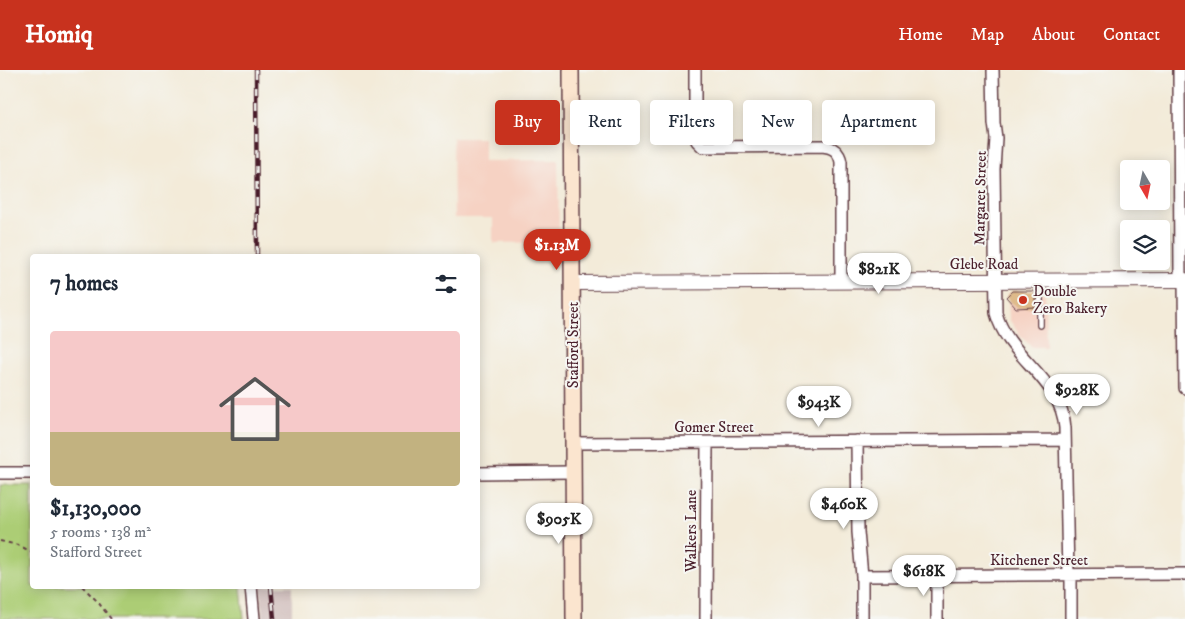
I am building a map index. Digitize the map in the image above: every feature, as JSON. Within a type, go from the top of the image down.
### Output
[{"type":"main road","name":"Stafford Street","points":[[571,70],[574,619]]},
{"type":"street","points":[[695,70],[696,136],[697,141],[703,147],[822,146],[832,148],[839,154],[841,162],[841,281]]},
{"type":"street","name":"Margaret Street","points":[[993,70],[996,138],[994,169],[994,280],[996,313],[1000,328],[1008,340],[1050,388],[1058,400],[1064,418],[1071,619]]},
{"type":"street","points":[[1179,70],[1185,388]]},
{"type":"street","name":"Glebe Road","points":[[572,282],[1183,280]]},
{"type":"street","name":"Gomer Street","points":[[573,443],[1065,440]]},
{"type":"street","points":[[857,441],[858,532],[862,576],[862,619]]},
{"type":"street","name":"Walkers Lane","points":[[706,619],[707,443]]},
{"type":"street","points":[[480,472],[573,472]]},
{"type":"street","points":[[0,473],[30,473]]},
{"type":"street","name":"Kitchener Street","points":[[862,576],[1185,574]]},
{"type":"street","points":[[937,575],[937,619]]},
{"type":"street","points":[[251,589],[254,619]]},
{"type":"lane","points":[[1040,280],[1040,325]]},
{"type":"path","points":[[0,541],[18,545],[30,551]]},
{"type":"path","points":[[85,589],[111,619]]},
{"type":"shaded area","points":[[453,138],[484,138],[484,161],[558,160],[559,242],[493,243],[493,218],[454,218]]},
{"type":"shaded area","points":[[1008,293],[1045,293],[1046,347],[1032,347],[1021,337],[1009,319]]},
{"type":"shaded area","points":[[260,589],[292,589],[292,619],[263,619]]},
{"type":"green space","points":[[0,485],[30,485],[30,589],[241,589],[244,619],[0,619]]},
{"type":"building","name":"Double Zero Bakery","points":[[1012,291],[1035,291],[1035,307],[1016,308],[1006,297]]},
{"type":"railway","points":[[256,70],[257,254]]},
{"type":"railway","points":[[271,589],[274,619]]},
{"type":"place","name":"Double Zero Bakery","points":[[1023,300]]}]
